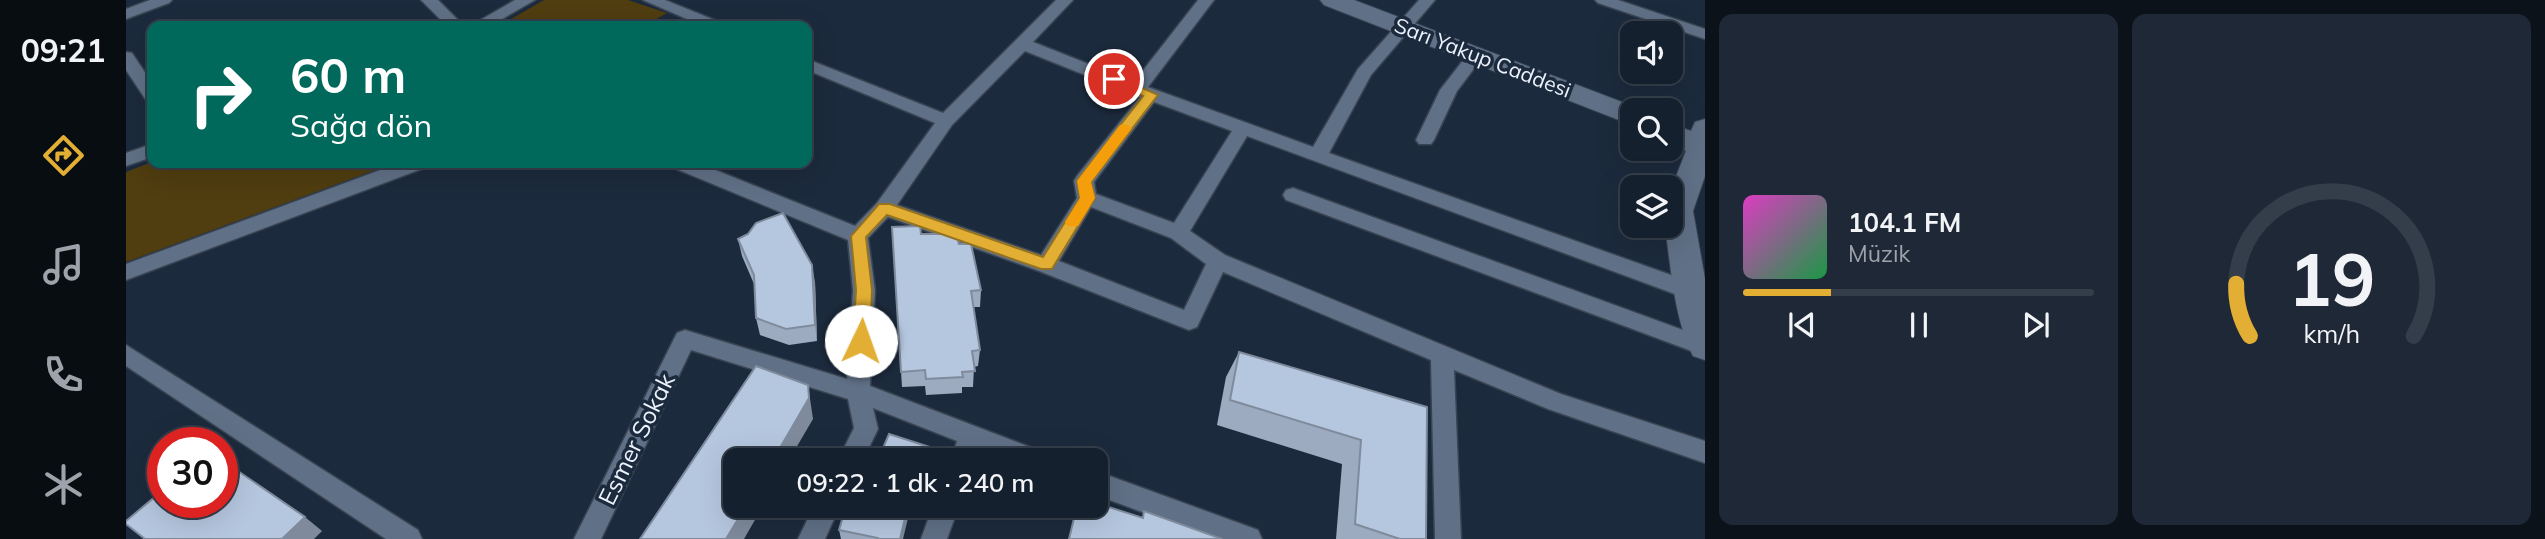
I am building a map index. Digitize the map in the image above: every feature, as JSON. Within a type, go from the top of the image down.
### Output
[{"type":"street","points":[[126,14],[164,0]]},
{"type":"street","points":[[429,0],[451,21]]},
{"type":"street","points":[[487,21],[527,0]]},
{"type":"street","points":[[652,0],[704,21]]},
{"type":"street","points":[[685,13],[705,0]]},
{"type":"street","points":[[856,448],[866,429],[858,392],[864,290],[859,236],[884,208],[946,121],[1065,0]]},
{"type":"street","points":[[1046,265],[1087,198],[1084,181],[1206,0]]},
{"type":"street","name":"Sarı Yakup Caddesi","points":[[1332,0],[1620,111]]},
{"type":"street","points":[[1318,155],[1364,73],[1427,0]]},
{"type":"street","points":[[1603,0],[1705,34]]},
{"type":"street","points":[[1020,43],[1691,292]]},
{"type":"street","points":[[1425,140],[1449,90],[1477,54]]},
{"type":"street","points":[[126,57],[147,88]]},
{"type":"street","points":[[812,66],[946,121]]},
{"type":"street","points":[[1178,233],[1244,128]]},
{"type":"street","points":[[1683,136],[1704,141],[1678,211],[1691,292],[1705,346]]},
{"type":"street","points":[[126,160],[147,152]]},
{"type":"street","points":[[126,272],[404,168]]},
{"type":"street","points":[[693,168],[859,236]]},
{"type":"street","points":[[1293,195],[1705,346]]},
{"type":"street","points":[[1087,198],[1178,233],[1218,261],[1556,402],[1705,452]]},
{"type":"street","points":[[884,208],[1046,265],[1189,321],[1218,261]]},
{"type":"street","name":"Esmer Sokak","points":[[587,539],[685,339],[858,392]]},
{"type":"street","points":[[126,354],[409,539]]},
{"type":"street","points":[[1442,355],[1448,539]]},
{"type":"street","points":[[858,392],[965,448]]},
{"type":"street","points":[[1108,487],[1249,539]]},
{"type":"street","points":[[811,539],[821,518]]},
{"type":"street","points":[[934,539],[942,518]]},
{"type":"shaded area","points":[[544,0],[628,0],[667,13],[653,21],[508,21]]},
{"type":"shaded area","points":[[147,164],[147,168],[380,168],[126,262],[126,172]]},
{"type":"building","points":[[783,213],[812,265],[815,325],[786,329],[756,318],[754,275],[738,239],[748,234],[756,223]]},
{"type":"building","points":[[920,226],[921,234],[956,234],[959,244],[971,244],[981,290],[971,291],[980,350],[972,351],[975,371],[962,372],[963,377],[926,379],[925,370],[901,372],[892,227]]},
{"type":"building","points":[[1239,352],[1427,407],[1426,539],[1400,539],[1355,524],[1361,440],[1230,400]]},
{"type":"building","points":[[756,366],[808,385],[809,398],[780,448],[723,448],[723,518],[739,518],[726,539],[640,539]]},
{"type":"building","points":[[889,434],[933,448],[883,448]]},
{"type":"building","points":[[238,471],[305,517],[282,539],[145,539],[126,524],[126,521],[147,503],[147,518],[238,518]]},
{"type":"building","points":[[1108,507],[1143,518],[1144,511],[1222,539],[1069,539],[1074,518],[1108,518]]},
{"type":"building","points":[[842,518],[905,518],[900,539],[878,539],[839,530]]},
{"type":"slow traffic","points":[[1073,222],[1087,198],[1084,181],[1125,128]]},
{"type":"route","points":[[861,341],[864,290],[859,236],[884,208],[1046,265],[1087,198],[1084,181],[1152,95],[1114,79]]}]
